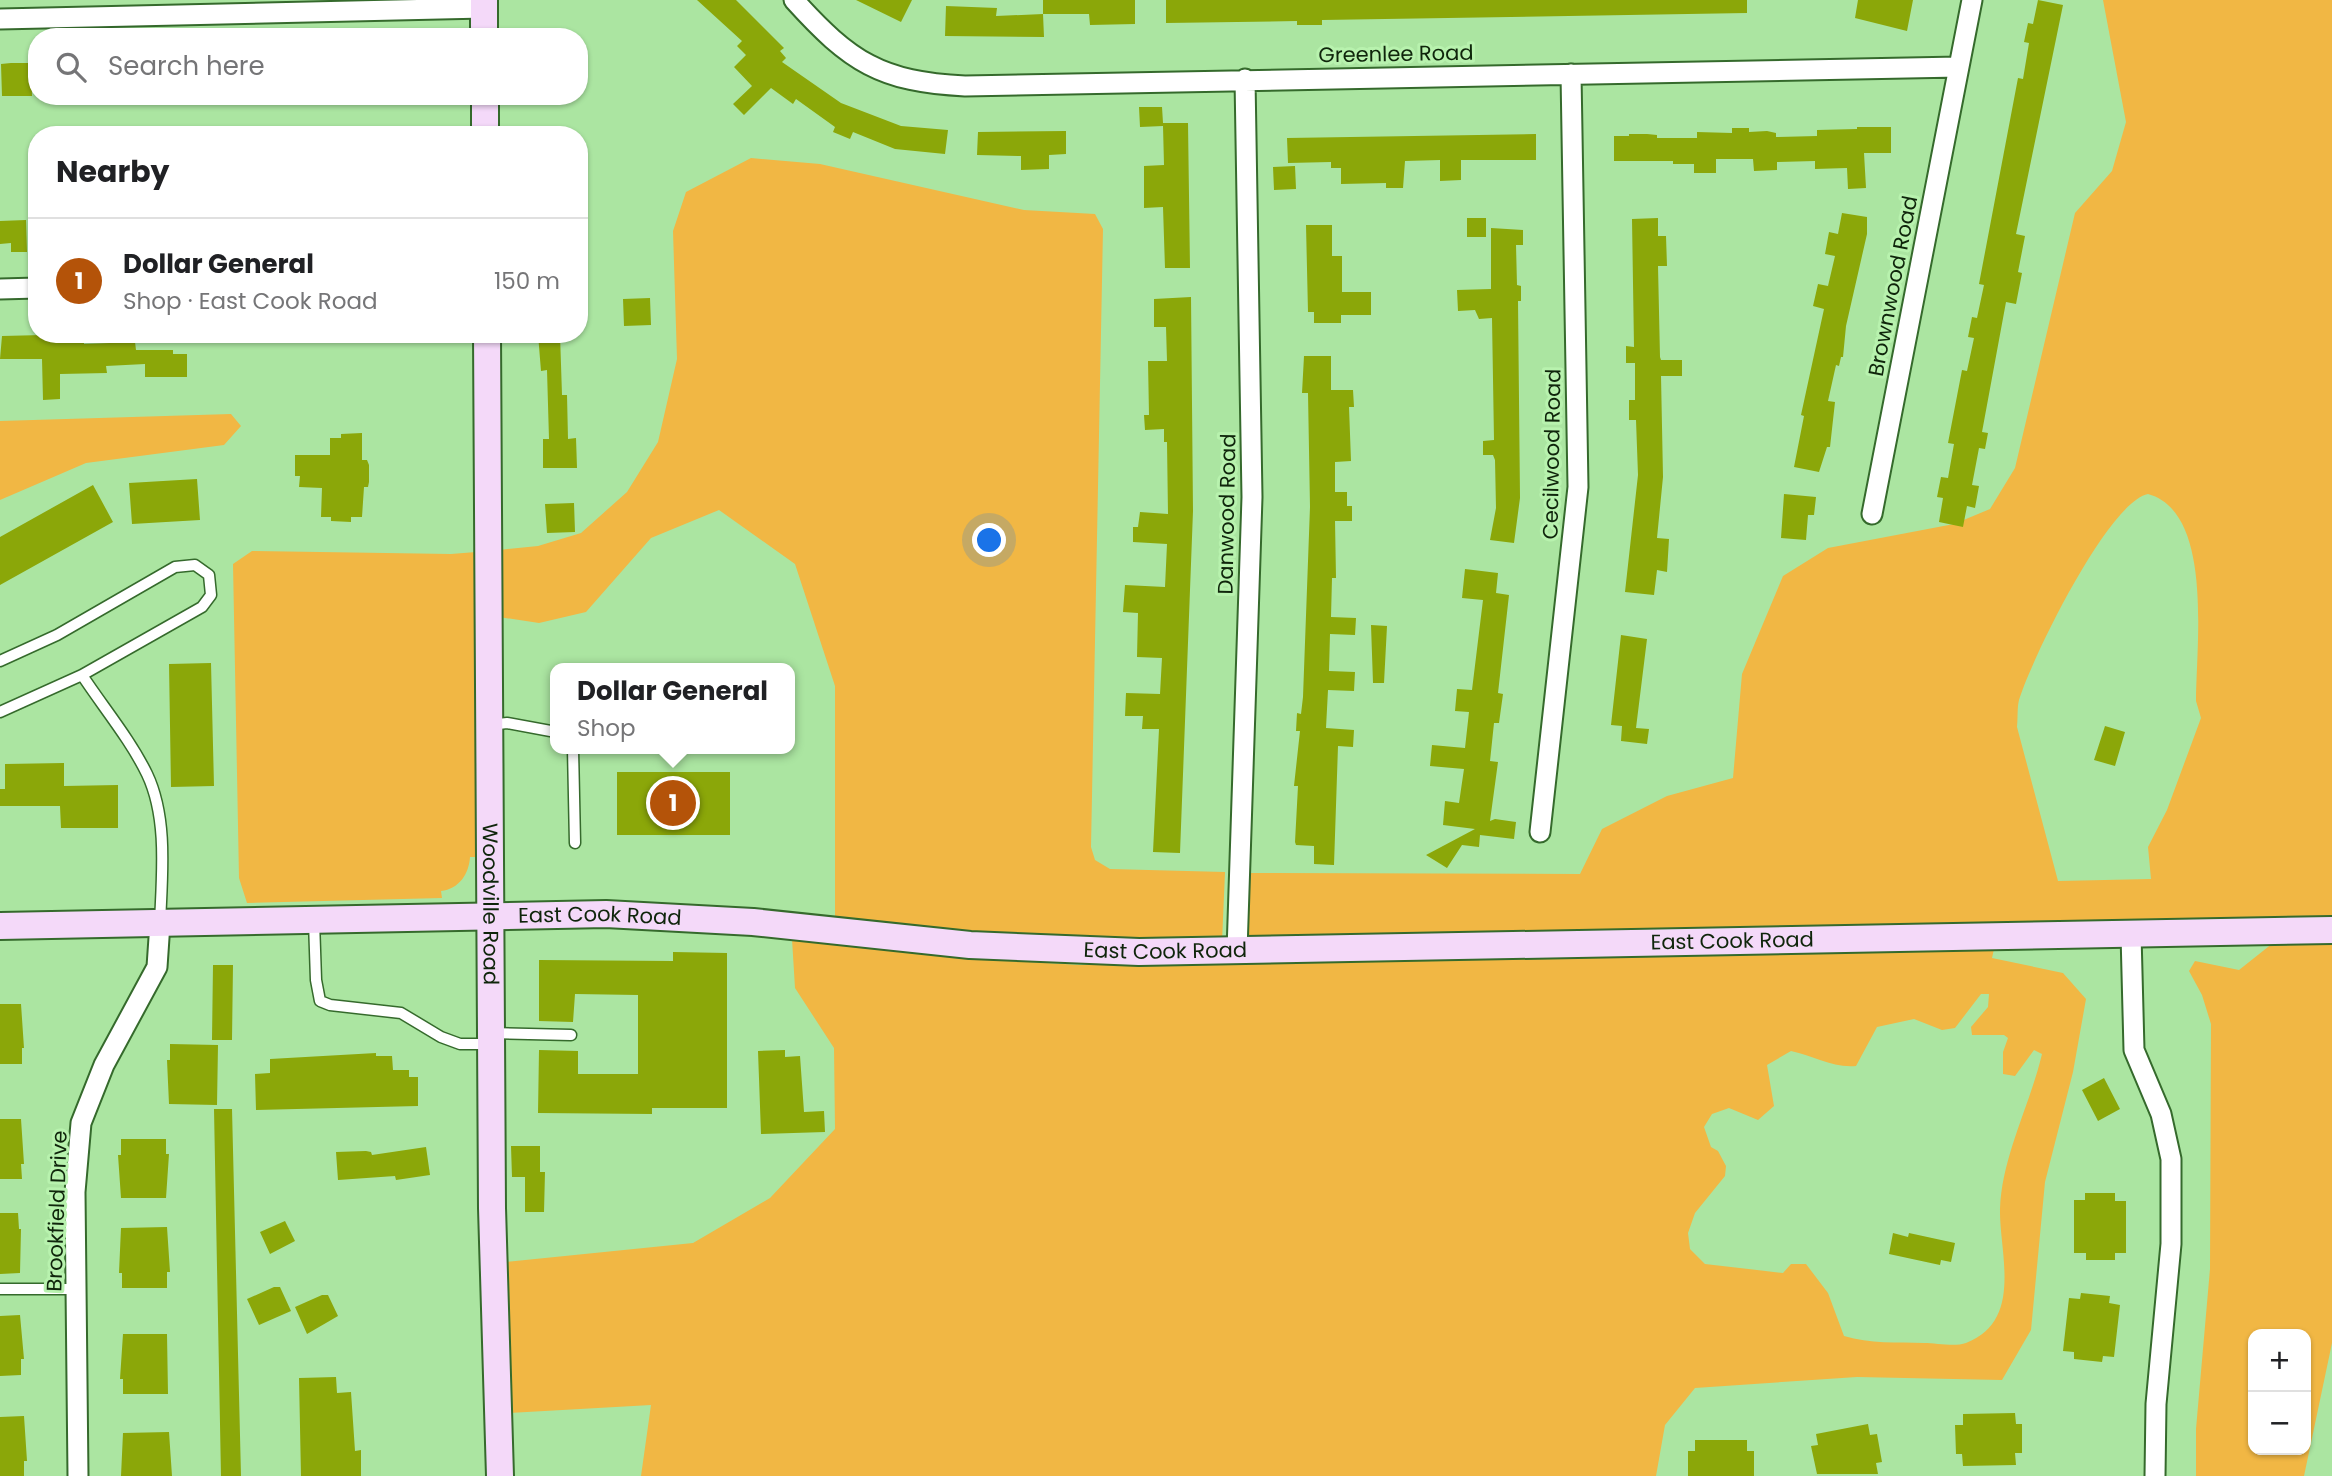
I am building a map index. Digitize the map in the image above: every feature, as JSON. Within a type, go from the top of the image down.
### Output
[{"type":"main road","points":[[484,4],[484,28]]},
{"type":"main road","points":[[485,105],[485,126]]},
{"type":"main road","name":"Woodville Road","points":[[487,343],[492,1208],[500,1476]]},
{"type":"main road","name":"East Cook Road","points":[[0,926],[490,914],[699,918],[1030,950],[1237,951],[2332,930]]},
{"type":"street","name":"Greenlee Road","points":[[794,0],[841,48],[895,76],[928,84],[965,86],[1959,67]]},
{"type":"street","points":[[1959,67],[1972,0]]},
{"type":"street","points":[[0,19],[484,4]]},
{"type":"street","name":"Brownwood Road","points":[[1872,514],[1959,67]]},
{"type":"street","name":"Cecilwood Road","points":[[1540,832],[1578,496],[1571,74]]},
{"type":"street","name":"Danwood Road","points":[[1237,951],[1252,497],[1245,79]]},
{"type":"street","points":[[0,289],[28,288]]},
{"type":"street","name":"Brookfield Drive","points":[[78,1476],[76,1169],[81,1123],[104,1065],[156,967],[160,923]]},
{"type":"street","points":[[2131,934],[2134,1050],[2161,1114],[2171,1159],[2171,1244],[2156,1404],[2155,1476]]},
{"type":"lane","points":[[0,661],[57,635],[175,567],[195,565],[209,575],[211,595],[202,607],[82,675],[0,712]]},
{"type":"lane","points":[[82,675],[147,774],[157,802],[160,824],[160,923]]},
{"type":"lane","points":[[489,725],[507,723],[550,731]]},
{"type":"lane","points":[[573,754],[575,844]]},
{"type":"lane","points":[[314,918],[316,980],[320,1001],[330,1005],[401,1013],[441,1037],[460,1044],[493,1039],[571,1035]]},
{"type":"lane","points":[[0,1289],[76,1289]]},
{"type":"shaded area","points":[[2103,0],[2332,0],[2332,917],[1248,940],[1249,873],[1580,874],[1602,829],[1667,796],[1733,778],[1742,674],[1783,576],[1828,548],[1954,524],[1990,509],[2015,468],[2075,213],[2112,171],[2126,122]],"holes":[[[2148,494],[2169,506],[2183,526],[2192,553],[2197,584],[2196,701],[2201,718],[2167,810],[2148,847],[2151,879],[2058,881],[2017,727],[2019,700],[2039,652],[2073,585],[2113,524],[2131,504]]]},
{"type":"shaded area","points":[[751,158],[820,164],[1024,210],[1095,214],[1103,229],[1091,847],[1095,860],[1110,869],[1225,872],[1222,942],[1036,939],[835,918],[835,686],[795,564],[719,510],[651,538],[586,612],[539,623],[499,617],[499,550],[538,546],[581,533],[627,492],[658,442],[677,359],[673,231],[686,192]]},
{"type":"shaded area","points":[[231,414],[241,426],[224,445],[86,463],[0,500],[0,421]]},
{"type":"shaded area","points":[[252,551],[451,554],[476,552],[478,857],[470,857],[462,880],[441,891],[442,898],[247,903],[239,878],[233,564]]},
{"type":"shaded area","points":[[792,939],[960,958],[1080,965],[1994,949],[1992,958],[2063,973],[2086,999],[2073,1072],[2045,1182],[2031,1330],[2002,1380],[1857,1377],[1695,1388],[1665,1425],[1656,1476],[641,1476],[651,1405],[509,1413],[505,1262],[693,1243],[770,1198],[835,1129],[834,1048],[795,988]],"holes":[[[1981,994],[1989,994],[1988,1007],[1971,1027],[1972,1035],[2004,1035],[2008,1038],[2003,1052],[2003,1074],[2015,1076],[2034,1050],[2042,1054],[2011,1150],[2002,1189],[2002,1302],[1996,1319],[1984,1333],[1966,1343],[1956,1345],[1854,1339],[1844,1336],[1828,1293],[1806,1264],[1791,1264],[1783,1273],[1705,1264],[1690,1249],[1688,1233],[1695,1213],[1725,1176],[1726,1166],[1718,1151],[1711,1147],[1704,1127],[1712,1114],[1729,1108],[1758,1120],[1774,1106],[1767,1065],[1791,1051],[1831,1063],[1856,1066],[1877,1027],[1914,1019],[1942,1030],[1955,1028]]]},
{"type":"shaded area","points":[[2332,942],[2332,1343],[2311,1443],[2311,1329],[2248,1329],[2248,1455],[2308,1455],[2304,1476],[2196,1476],[2196,1429],[2210,1269],[2211,1024],[2202,995],[2189,971],[2195,961],[2239,970],[2273,943]]},
{"type":"building","points":[[697,0],[736,0],[784,48],[780,51],[786,58],[782,62],[841,103],[901,126],[948,130],[945,154],[895,149],[853,132],[850,139],[833,132],[835,127],[796,99],[793,104],[771,88],[744,115],[733,104],[752,86],[734,67],[746,55],[737,46],[742,41]]},
{"type":"building","points":[[856,0],[912,0],[901,22]]},
{"type":"building","points":[[1043,0],[1135,0],[1135,24],[1090,25],[1089,14],[1043,14]]},
{"type":"building","points":[[1166,0],[1747,0],[1747,13],[1322,20],[1322,25],[1297,25],[1297,21],[1166,23]]},
{"type":"building","points":[[1858,0],[1913,0],[1907,31],[1855,18]]},
{"type":"building","points":[[2038,0],[2063,5],[2016,234],[2025,236],[2018,272],[2022,273],[2016,304],[2006,302],[1982,432],[1988,433],[1985,449],[1979,448],[1972,485],[1979,486],[1975,508],[1967,506],[1963,527],[1939,522],[1943,498],[1937,497],[1941,477],[1948,478],[1954,444],[1948,443],[1962,370],[1967,371],[1974,338],[1968,337],[1972,317],[1977,318],[1984,285],[1979,284],[2018,78],[2023,79],[2029,43],[2024,42],[2028,23],[2033,24]]},
{"type":"building","points":[[946,6],[997,8],[996,16],[1043,14],[1044,37],[945,36]]},
{"type":"building","points":[[28,63],[28,96],[2,96],[1,64]]},
{"type":"building","points":[[1139,107],[1162,107],[1163,123],[1188,123],[1190,268],[1165,268],[1163,207],[1144,208],[1144,166],[1164,165],[1163,126],[1140,127]]},
{"type":"building","points":[[1891,127],[1891,153],[1864,153],[1866,188],[1848,189],[1847,168],[1815,169],[1815,161],[1777,162],[1777,170],[1754,171],[1753,159],[1716,159],[1716,173],[1694,173],[1694,164],[1673,164],[1673,161],[1614,161],[1614,136],[1647,134],[1657,135],[1657,138],[1697,138],[1697,132],[1732,133],[1732,128],[1749,128],[1749,132],[1776,133],[1776,137],[1817,136],[1817,130]]},
{"type":"building","points":[[1066,131],[1066,154],[1049,155],[1049,169],[1021,170],[1021,156],[977,155],[978,132]]},
{"type":"building","points":[[1536,134],[1536,160],[1461,160],[1461,180],[1440,181],[1440,160],[1405,161],[1403,188],[1386,188],[1386,183],[1341,184],[1341,168],[1331,168],[1331,162],[1288,163],[1287,138]]},
{"type":"building","points":[[1295,166],[1296,189],[1274,190],[1273,167]]},
{"type":"building","points":[[1842,213],[1867,217],[1867,234],[1846,326],[1843,357],[1839,366],[1836,365],[1828,401],[1835,402],[1830,447],[1827,447],[1819,472],[1794,467],[1804,416],[1801,415],[1824,309],[1813,306],[1818,284],[1828,286],[1835,256],[1825,254],[1829,232],[1838,234]]},
{"type":"building","points":[[1467,218],[1486,218],[1486,237],[1467,237]]},
{"type":"building","points":[[1658,218],[1658,236],[1666,236],[1667,266],[1658,266],[1660,357],[1661,360],[1682,360],[1682,376],[1661,376],[1663,477],[1657,538],[1669,539],[1667,572],[1657,570],[1654,595],[1625,592],[1638,475],[1636,420],[1629,420],[1629,400],[1635,400],[1635,363],[1626,363],[1626,346],[1634,347],[1632,219]]},
{"type":"building","points":[[26,220],[27,252],[11,252],[11,243],[0,244],[0,221]]},
{"type":"building","points":[[1306,225],[1332,225],[1332,256],[1342,256],[1342,292],[1371,292],[1371,315],[1341,315],[1341,323],[1314,323],[1314,312],[1308,312]]},
{"type":"building","points":[[1491,228],[1523,230],[1523,245],[1516,245],[1517,285],[1521,286],[1521,301],[1518,301],[1520,498],[1514,543],[1490,540],[1496,508],[1495,460],[1493,455],[1483,455],[1483,441],[1494,440],[1492,318],[1479,319],[1475,310],[1458,311],[1457,290],[1491,289]]},
{"type":"building","points":[[1191,297],[1193,511],[1180,853],[1153,852],[1159,729],[1142,729],[1143,716],[1125,716],[1126,693],[1160,694],[1162,658],[1137,657],[1138,613],[1123,612],[1125,585],[1165,587],[1167,544],[1133,542],[1133,527],[1138,527],[1140,512],[1168,514],[1167,442],[1164,442],[1164,429],[1145,430],[1144,415],[1149,415],[1148,361],[1167,361],[1166,327],[1154,327],[1154,299]]},
{"type":"building","points":[[650,298],[651,325],[624,326],[623,299]]},
{"type":"building","points":[[28,335],[28,343],[135,343],[136,350],[173,350],[173,354],[187,354],[187,377],[145,377],[145,364],[106,366],[107,373],[60,374],[60,399],[43,400],[42,359],[0,359],[2,336]]},
{"type":"building","points":[[539,343],[560,343],[562,395],[567,395],[568,439],[576,438],[577,468],[543,468],[543,439],[549,439],[547,370],[541,371]]},
{"type":"building","points":[[1304,356],[1331,356],[1331,390],[1353,390],[1354,407],[1349,407],[1351,461],[1335,462],[1335,492],[1347,492],[1347,506],[1352,506],[1352,521],[1335,521],[1336,578],[1332,578],[1331,617],[1356,618],[1355,635],[1330,634],[1329,671],[1355,672],[1354,691],[1328,690],[1326,728],[1354,730],[1353,747],[1338,746],[1334,865],[1314,864],[1314,846],[1296,845],[1295,842],[1298,786],[1294,786],[1300,731],[1296,731],[1297,713],[1301,714],[1303,697],[1310,507],[1308,393],[1302,393]]},
{"type":"building","points":[[362,433],[362,460],[367,460],[369,465],[369,482],[368,487],[364,487],[362,517],[351,517],[351,522],[331,521],[331,517],[321,517],[322,488],[299,487],[300,476],[295,476],[295,455],[330,455],[330,438],[341,438],[341,434]]},
{"type":"building","points":[[197,479],[200,520],[132,524],[129,483]]},
{"type":"building","points":[[93,485],[113,522],[0,585],[0,537]]},
{"type":"building","points":[[1784,494],[1816,497],[1814,515],[1808,515],[1806,540],[1781,538]]},
{"type":"building","points":[[574,503],[575,532],[547,533],[545,504]]},
{"type":"building","points":[[1465,569],[1498,573],[1496,593],[1509,595],[1498,693],[1503,694],[1499,723],[1494,723],[1490,761],[1498,762],[1490,821],[1495,819],[1516,822],[1514,839],[1480,835],[1479,847],[1462,845],[1447,868],[1426,855],[1475,829],[1443,825],[1445,801],[1459,803],[1464,769],[1430,766],[1432,745],[1465,748],[1469,712],[1455,711],[1457,689],[1472,690],[1483,600],[1462,598]]},
{"type":"building","points":[[1371,625],[1387,626],[1384,683],[1373,683]]},
{"type":"building","points":[[1621,635],[1647,639],[1636,728],[1649,729],[1647,744],[1621,741],[1622,726],[1611,725]]},
{"type":"building","points":[[211,663],[214,786],[171,787],[169,664]]},
{"type":"building","points":[[2105,726],[2125,732],[2115,766],[2094,760]]},
{"type":"building","points":[[64,763],[64,786],[118,785],[118,828],[61,828],[60,806],[0,806],[0,789],[5,789],[5,764]]},
{"type":"building","points":[[617,772],[730,772],[730,835],[617,835]]},
{"type":"building","points":[[673,952],[727,953],[727,1108],[652,1108],[652,1114],[538,1113],[539,1050],[578,1051],[578,1074],[638,1074],[638,995],[575,994],[573,1022],[539,1021],[539,960],[673,961]]},
{"type":"building","points":[[213,965],[233,965],[232,1040],[212,1040]]},
{"type":"building","points":[[0,1004],[21,1004],[24,1048],[22,1064],[0,1064]]},
{"type":"building","points":[[170,1044],[218,1045],[217,1105],[169,1104],[167,1060],[170,1060]]},
{"type":"building","points":[[785,1050],[785,1057],[800,1056],[804,1112],[824,1111],[825,1132],[761,1134],[758,1051]]},
{"type":"building","points":[[376,1053],[376,1056],[392,1056],[393,1070],[409,1070],[409,1077],[418,1077],[418,1106],[256,1110],[255,1074],[270,1073],[270,1059]]},
{"type":"building","points":[[2104,1078],[2120,1109],[2098,1121],[2082,1090]]},
{"type":"building","points":[[214,1109],[232,1109],[241,1476],[221,1476]]},
{"type":"building","points":[[0,1119],[21,1119],[24,1164],[21,1164],[22,1179],[0,1179]]},
{"type":"building","points":[[121,1139],[166,1139],[166,1154],[169,1154],[166,1198],[121,1198],[118,1155],[121,1155]]},
{"type":"building","points":[[511,1146],[540,1146],[540,1172],[545,1172],[544,1212],[525,1212],[525,1177],[512,1177]]},
{"type":"building","points":[[426,1147],[430,1175],[396,1180],[395,1176],[338,1180],[336,1152],[366,1151],[372,1155]]},
{"type":"building","points":[[2085,1193],[2115,1193],[2115,1201],[2126,1201],[2126,1253],[2115,1253],[2115,1260],[2086,1260],[2086,1253],[2074,1253],[2074,1200],[2085,1200]]},
{"type":"building","points":[[0,1213],[18,1213],[21,1229],[20,1273],[0,1274]]},
{"type":"building","points":[[285,1221],[295,1241],[270,1254],[260,1232]]},
{"type":"building","points":[[167,1227],[170,1272],[167,1272],[167,1288],[122,1288],[122,1273],[119,1273],[121,1228]]},
{"type":"building","points":[[1893,1233],[1908,1237],[1909,1233],[1955,1243],[1951,1262],[1941,1260],[1940,1265],[1889,1254]]},
{"type":"building","points":[[280,1287],[291,1311],[259,1325],[247,1299]]},
{"type":"building","points":[[2081,1293],[2110,1296],[2109,1303],[2120,1305],[2114,1357],[2103,1356],[2102,1362],[2074,1359],[2074,1352],[2063,1351],[2069,1298],[2080,1299]]},
{"type":"building","points":[[328,1295],[338,1316],[307,1334],[295,1307]]},
{"type":"building","points":[[20,1315],[24,1359],[21,1359],[21,1375],[0,1376],[0,1316]]},
{"type":"building","points":[[123,1334],[167,1334],[168,1394],[123,1394],[123,1379],[120,1379]]},
{"type":"building","points":[[336,1377],[337,1393],[351,1392],[355,1451],[361,1450],[361,1476],[301,1476],[299,1378]]},
{"type":"building","points":[[2015,1413],[2016,1424],[2022,1424],[2022,1453],[2015,1453],[2016,1465],[1963,1466],[1962,1454],[1956,1454],[1955,1425],[1963,1425],[1963,1414]]},
{"type":"building","points":[[24,1416],[27,1461],[24,1461],[24,1476],[0,1476],[0,1417]]},
{"type":"building","points":[[1868,1424],[1870,1435],[1877,1434],[1882,1462],[1876,1463],[1878,1474],[1817,1474],[1811,1446],[1818,1445],[1816,1434]]},
{"type":"building","points":[[169,1432],[172,1476],[121,1476],[123,1433]]},
{"type":"building","points":[[1695,1440],[1747,1440],[1747,1451],[1754,1451],[1754,1476],[1688,1476],[1688,1451],[1695,1451]]},
{"type":"place","name":"Dollar General","points":[[673,803]]}]
